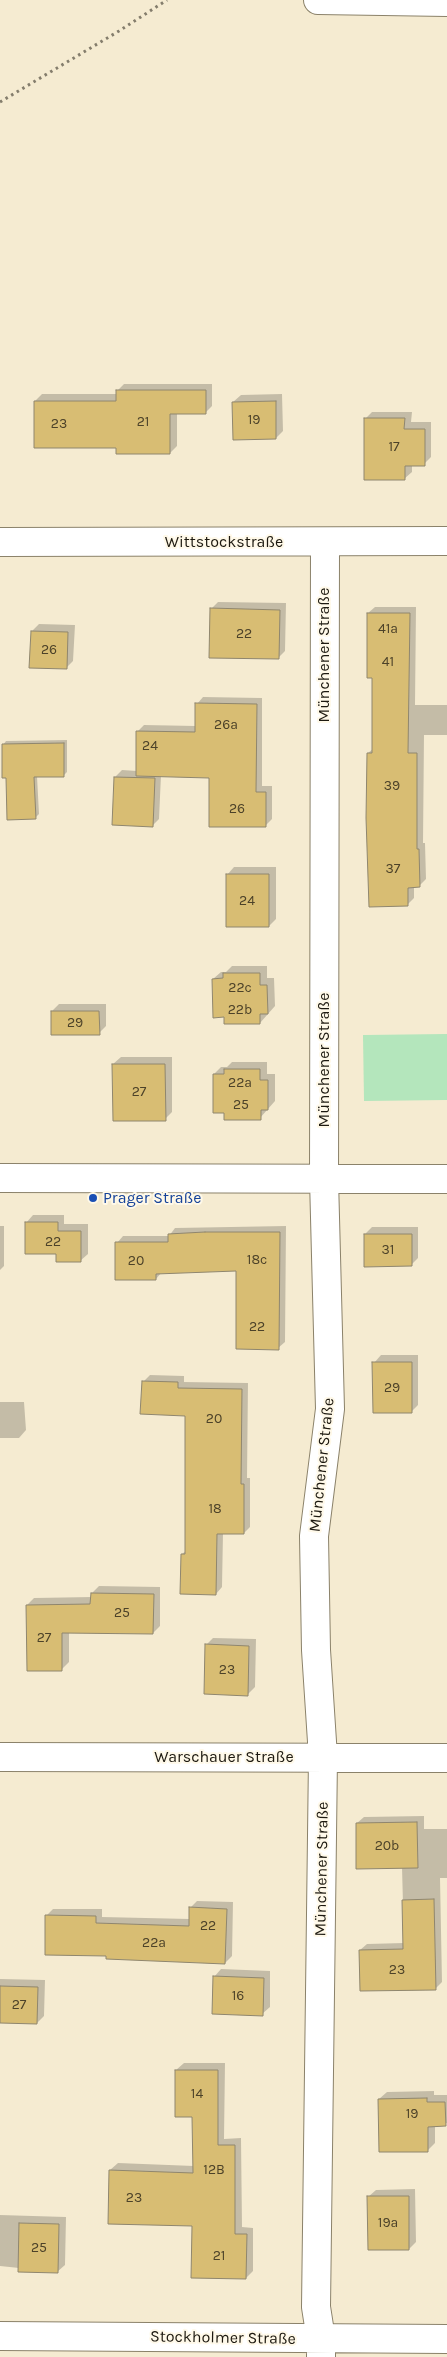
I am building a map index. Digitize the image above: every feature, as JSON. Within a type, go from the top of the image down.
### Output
[{"type":"street","points":[[318,0],[447,2]]},
{"type":"street","name":"Wittstockstraße","points":[[0,542],[447,541]]},
{"type":"street","name":"Münchener Straße","points":[[321,2348],[316,2307],[323,1757],[316,1650],[314,1536],[330,1409],[324,1179],[325,542]]},
{"type":"street","points":[[0,1178],[447,1179]]},
{"type":"street","name":"Warschauer Straße","points":[[0,1757],[447,1758]]},
{"type":"street","name":"Stockholmer Straße","points":[[0,2336],[321,2348],[447,2339]]},
{"type":"path","points":[[0,102],[119,32],[167,0]]},
{"type":"green space","points":[[447,1034],[447,1100],[364,1101],[363,1035]]},
{"type":"building","points":[[116,390],[206,390],[206,414],[170,414],[170,454],[116,454],[116,448],[34,448],[34,401],[116,401]]},
{"type":"building","points":[[276,401],[276,439],[233,440],[232,402]]},
{"type":"building","points":[[364,418],[405,418],[404,429],[425,429],[425,466],[405,466],[405,480],[364,480]]},
{"type":"building","points":[[210,608],[280,610],[279,659],[209,658]]},
{"type":"building","points":[[367,613],[410,613],[408,753],[417,753],[417,849],[419,849],[420,887],[408,888],[408,906],[369,907],[366,818],[367,753],[372,753],[372,678],[367,678]]},
{"type":"building","points":[[31,631],[68,632],[67,669],[29,668]]},
{"type":"building","points":[[195,703],[257,704],[256,792],[266,792],[266,827],[209,827],[209,778],[136,776],[136,731],[195,732]]},
{"type":"building","points":[[64,743],[64,777],[34,777],[36,819],[7,820],[6,778],[2,778],[2,744]]},
{"type":"building","points":[[114,777],[155,778],[153,827],[112,825]]},
{"type":"building","points":[[226,874],[269,874],[269,927],[226,927]]},
{"type":"building","points":[[223,973],[260,973],[260,985],[267,985],[268,1014],[260,1014],[260,1024],[224,1024],[224,1017],[213,1018],[212,979],[223,978]]},
{"type":"building","points":[[51,1011],[99,1011],[100,1035],[51,1035]]},
{"type":"building","points":[[112,1064],[165,1064],[166,1121],[113,1121]]},
{"type":"building","points":[[224,1069],[260,1069],[260,1080],[268,1080],[268,1110],[261,1110],[261,1120],[224,1120],[224,1113],[213,1113],[213,1074],[224,1074]]},
{"type":"building","points":[[25,1222],[58,1222],[58,1231],[81,1231],[81,1262],[56,1262],[56,1254],[25,1254]]},
{"type":"building","points":[[280,1232],[279,1350],[236,1349],[236,1271],[156,1274],[156,1280],[115,1280],[115,1242],[168,1242],[168,1234]]},
{"type":"building","points":[[364,1234],[412,1234],[412,1266],[364,1267]]},
{"type":"building","points":[[372,1362],[412,1362],[412,1413],[373,1413]]},
{"type":"building","points":[[142,1381],[178,1382],[178,1388],[242,1389],[241,1484],[244,1484],[244,1534],[217,1534],[216,1595],[180,1594],[181,1554],[185,1554],[185,1416],[140,1414]]},
{"type":"building","points":[[91,1593],[154,1594],[153,1634],[62,1633],[62,1671],[27,1671],[26,1605],[90,1604]]},
{"type":"building","points":[[205,1644],[249,1646],[248,1696],[204,1694]]},
{"type":"building","points":[[417,1822],[418,1868],[356,1869],[356,1823]]},
{"type":"building","points":[[434,1899],[436,1990],[360,1991],[359,1950],[403,1949],[402,1900]]},
{"type":"building","points":[[189,1907],[227,1909],[225,1964],[106,1959],[106,1956],[45,1955],[45,1915],[96,1916],[96,1923],[189,1926]]},
{"type":"building","points":[[213,1976],[264,1978],[263,2016],[212,2014]]},
{"type":"building","points":[[0,1986],[38,1987],[37,2024],[0,2023]]},
{"type":"building","points":[[175,2070],[218,2070],[218,2145],[235,2145],[235,2234],[247,2234],[246,2279],[191,2278],[192,2226],[108,2224],[109,2170],[193,2173],[192,2117],[175,2117]]},
{"type":"building","points":[[427,2098],[427,2102],[445,2102],[446,2126],[428,2127],[428,2152],[379,2152],[378,2099]]},
{"type":"building","points":[[367,2196],[409,2196],[409,2250],[368,2250]]},
{"type":"building","points":[[19,2223],[59,2224],[58,2273],[18,2272]]},
{"type":"place","name":"Prager Straße","points":[[93,1198]]}]
